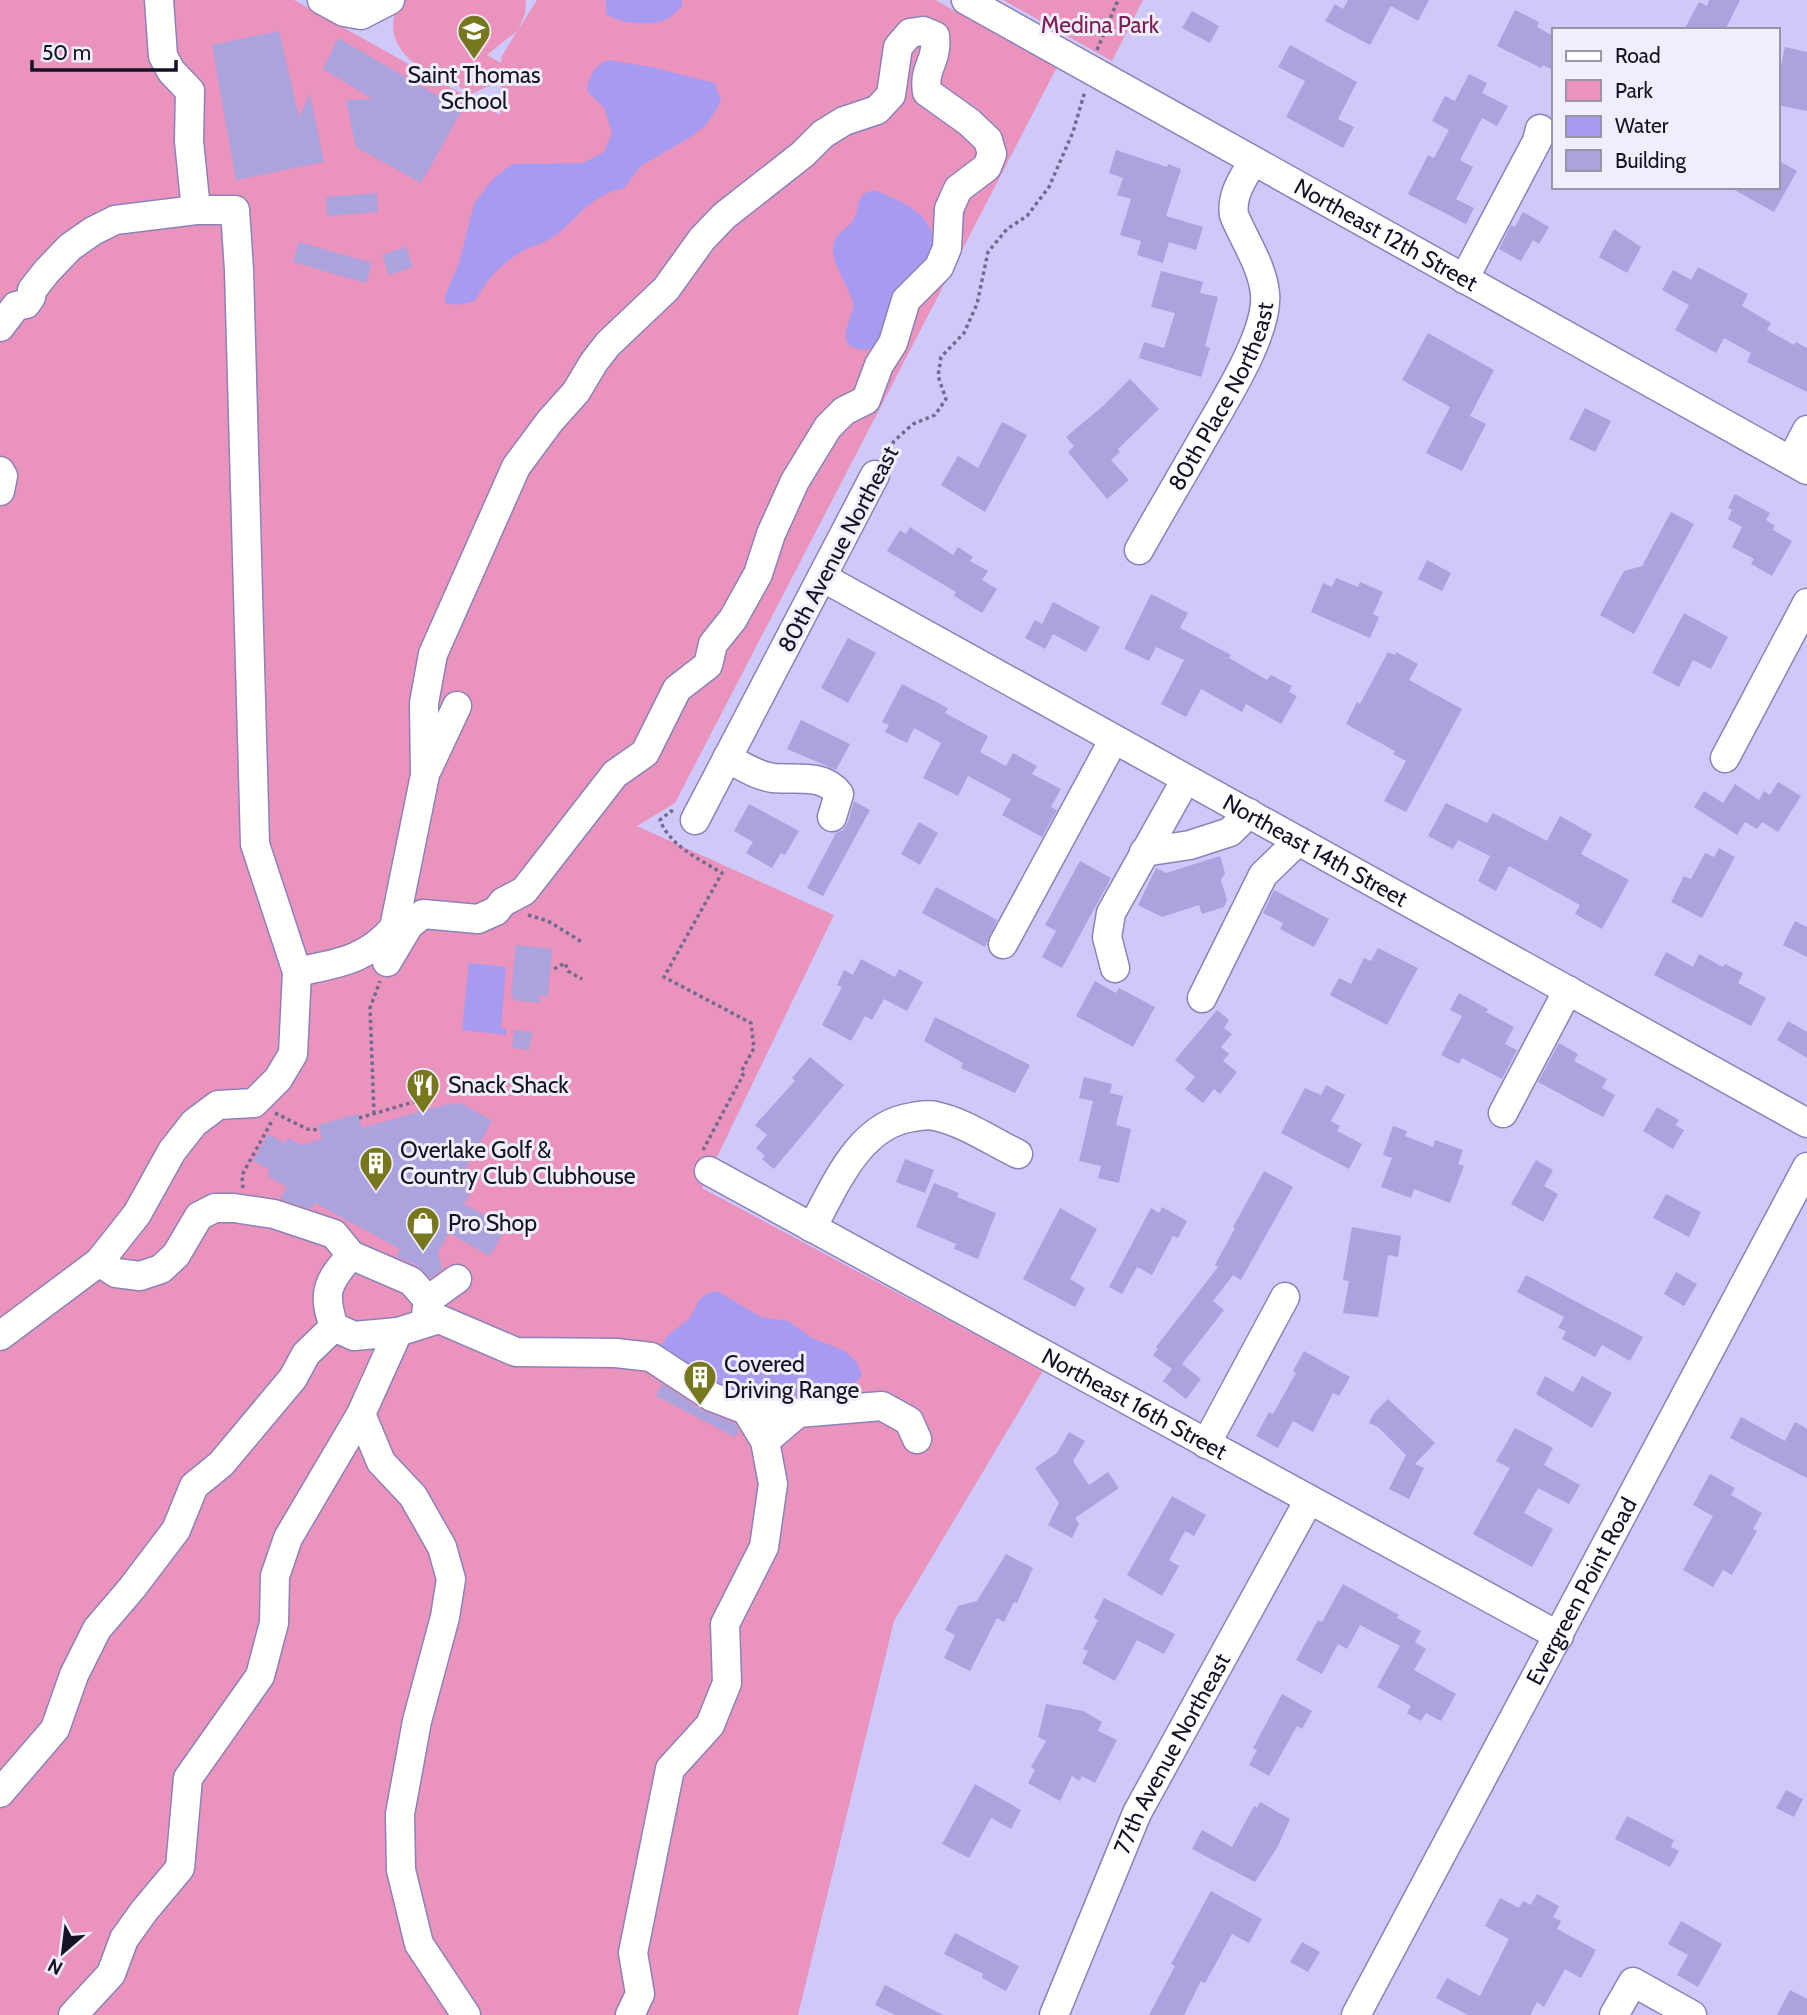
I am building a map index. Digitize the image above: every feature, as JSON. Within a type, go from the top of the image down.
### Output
[{"type":"street","points":[[159,0],[163,56],[171,71],[190,91],[189,141],[196,210]]},
{"type":"street","points":[[322,0],[344,12],[361,15],[390,0]]},
{"type":"street","name":"Northeast 12th Street","points":[[966,0],[1799,465]]},
{"type":"street","points":[[297,972],[384,952],[423,914],[478,919],[496,911],[503,902],[524,891],[615,774],[645,753],[677,689],[708,665],[713,644],[733,618],[758,574],[771,534],[795,481],[828,427],[844,411],[866,400],[880,365],[893,343],[905,300],[939,267],[947,248],[949,209],[958,189],[987,167],[992,153],[988,139],[927,92],[925,78],[936,51],[934,36],[923,30],[910,33],[898,47],[891,95],[877,110],[844,121],[823,134],[803,154],[709,231],[666,289],[608,344],[576,392],[550,421],[516,467],[432,654],[424,703],[425,775],[394,928],[384,952]]},
{"type":"street","points":[[1464,279],[1541,129]]},
{"type":"street","name":"80th Place Northeast","points":[[1139,550],[1225,400],[1256,340],[1265,312],[1265,292],[1256,264],[1234,215],[1233,206],[1234,194],[1253,161]]},
{"type":"street","points":[[0,327],[16,306],[26,304],[32,290],[70,247],[93,231],[115,220],[196,210],[234,210],[239,270],[255,844],[297,972],[293,1054],[262,1113],[218,1105],[194,1123],[172,1151],[137,1214],[99,1262],[0,1336]]},
{"type":"street","points":[[1799,465],[1807,430]]},
{"type":"street","points":[[0,471],[3,476],[0,491]]},
{"type":"street","name":"80th Avenue Northeast","points":[[695,820],[875,475]]},
{"type":"street","name":"Northeast 14th Street","points":[[822,577],[1807,1123]]},
{"type":"street","points":[[1725,758],[1807,603]]},
{"type":"street","points":[[425,775],[457,706]]},
{"type":"street","points":[[1003,944],[1114,739]]},
{"type":"street","points":[[727,758],[771,778],[811,779],[835,788],[839,794],[832,817]]},
{"type":"street","points":[[1115,968],[1107,937],[1111,913],[1186,779]]},
{"type":"street","points":[[1144,852],[1190,845],[1230,832],[1249,813]]},
{"type":"street","points":[[1202,998],[1263,875],[1298,841]]},
{"type":"street","points":[[1503,1113],[1568,990]]},
{"type":"street","points":[[812,1228],[849,1162],[863,1144],[884,1128],[905,1118],[931,1115],[954,1122],[1018,1154]]},
{"type":"street","name":"Northeast 16th Street","points":[[706,1161],[812,1228],[1559,1636]]},
{"type":"street","name":"Evergreen Point Road","points":[[1356,2015],[1559,1636],[1800,1198],[1807,1167]]},
{"type":"street","points":[[99,1262],[116,1273],[140,1276],[161,1269],[176,1255],[199,1216],[215,1208],[274,1214],[334,1234],[351,1255],[411,1281],[417,1318]]},
{"type":"street","points":[[351,1255],[334,1275],[326,1302],[334,1327],[354,1336],[417,1318],[439,1319],[516,1352],[616,1353],[651,1357],[712,1397],[746,1410],[798,1413],[882,1406],[909,1421],[917,1439]]},
{"type":"street","points":[[74,2015],[111,1974],[124,1939],[180,1868],[188,1778],[260,1676],[274,1623],[275,1576],[288,1538],[417,1318],[457,1279]]},
{"type":"street","points":[[1206,1444],[1285,1297]]},
{"type":"street","points":[[0,1793],[55,1729],[74,1675],[97,1629],[176,1530],[194,1486],[221,1464],[293,1378],[306,1354],[334,1327]]},
{"type":"street","points":[[630,2015],[640,1994],[633,1954],[670,1769],[710,1725],[727,1683],[724,1624],[764,1547],[773,1484],[765,1441],[746,1410]]},
{"type":"street","points":[[765,1441],[798,1413]]},
{"type":"street","points":[[361,1415],[381,1462],[413,1496],[442,1547],[451,1578],[445,1617],[417,1721],[400,1814],[401,1870],[419,1944],[466,2015]]},
{"type":"street","name":"77th Avenue Northeast","points":[[1054,2015],[1138,1813],[1309,1500]]},
{"type":"street","points":[[1614,2015],[1633,1982],[1692,2015]]},
{"type":"path","name":"80th Avenue Northeast","points":[[875,475],[894,441],[913,424],[935,415],[946,399],[938,376],[940,357],[964,333],[977,304],[988,252],[1007,229],[1027,216],[1049,187],[1073,132],[1091,71],[1118,0]]},
{"type":"path","points":[[695,820],[671,811],[660,820],[680,848],[722,873],[664,977],[751,1023],[754,1048],[741,1072],[743,1075],[706,1161]]},
{"type":"path","points":[[496,911],[548,920],[582,942]]},
{"type":"path","points":[[373,1114],[370,1008],[384,952]]},
{"type":"path","points":[[554,969],[569,961],[573,962]]},
{"type":"path","points":[[565,963],[568,971],[582,979]]},
{"type":"path","points":[[359,1118],[427,1098]]},
{"type":"path","points":[[247,1166],[262,1113],[307,1129],[319,1130]]},
{"type":"green space","points":[[0,0],[294,0],[500,115],[501,76],[498,82],[471,94],[452,82],[460,67],[430,70],[414,63],[402,51],[393,27],[399,0],[526,0],[525,14],[518,30],[537,0],[935,0],[1057,67],[675,803],[637,826],[834,915],[702,1188],[1043,1371],[894,1621],[798,2015],[0,2015]],"holes":[[[517,31],[502,56],[501,63],[487,55]]]},
{"type":"green space","name":"Medina Park","points":[[1003,0],[1143,0],[1112,61]]},
{"type":"water","points":[[606,0],[682,0],[682,7],[671,17],[655,23],[628,22],[606,14]]},
{"type":"water","points":[[608,60],[651,67],[715,83],[721,102],[706,125],[641,166],[624,188],[600,197],[558,233],[504,264],[485,284],[475,301],[458,305],[445,303],[445,296],[459,263],[474,204],[493,179],[512,164],[583,163],[604,152],[612,133],[604,108],[587,91],[593,72]]},
{"type":"water","points":[[875,190],[907,205],[924,219],[930,228],[934,252],[893,295],[879,339],[867,350],[847,343],[846,330],[853,302],[835,262],[833,247],[837,237],[854,219],[861,198]]},
{"type":"water","points":[[469,963],[506,967],[501,1028],[506,1029],[506,1035],[462,1030]]},
{"type":"water","points":[[717,1291],[761,1317],[788,1321],[812,1338],[843,1350],[857,1362],[862,1375],[854,1385],[812,1402],[727,1396],[660,1348],[668,1335],[690,1318],[699,1300],[708,1293]]},
{"type":"building","points":[[1348,0],[1429,0],[1418,21],[1391,6],[1370,45],[1325,21],[1335,4],[1343,9]]},
{"type":"building","points":[[1709,0],[1740,0],[1726,28],[1685,28],[1699,2],[1707,6]]},
{"type":"building","points":[[1515,10],[1539,22],[1537,27],[1552,35],[1552,70],[1543,65],[1541,68],[1497,46]]},
{"type":"building","points":[[1192,11],[1219,26],[1210,43],[1182,28]]},
{"type":"building","points":[[279,31],[299,117],[310,94],[324,162],[236,180],[212,45]]},
{"type":"building","points":[[338,38],[462,110],[421,183],[356,147],[346,100],[373,99],[323,69]]},
{"type":"building","points":[[1290,45],[1357,82],[1338,119],[1354,127],[1343,148],[1286,117],[1305,81],[1278,67]]},
{"type":"building","points":[[1785,47],[1807,52],[1807,111],[1779,105],[1779,75]]},
{"type":"building","points":[[1469,74],[1487,83],[1482,93],[1508,106],[1497,126],[1482,118],[1460,160],[1473,167],[1456,199],[1474,208],[1466,224],[1408,194],[1428,155],[1434,158],[1449,130],[1432,121],[1445,96],[1455,101]]},
{"type":"building","points":[[1116,150],[1181,169],[1166,216],[1203,227],[1196,250],[1169,242],[1163,263],[1137,255],[1141,241],[1120,235],[1131,199],[1117,195],[1123,178],[1109,173]]},
{"type":"building","points":[[1779,161],[1797,171],[1774,212],[1733,189],[1779,189]]},
{"type":"building","points":[[377,193],[378,212],[327,216],[326,197]]},
{"type":"building","points":[[1523,212],[1549,227],[1539,244],[1533,240],[1521,261],[1499,249],[1511,225],[1515,227]]},
{"type":"building","points":[[1614,229],[1641,247],[1627,273],[1599,257]]},
{"type":"building","points":[[299,242],[372,263],[366,283],[293,262]]},
{"type":"building","points":[[406,247],[413,267],[389,275],[382,255]]},
{"type":"building","points":[[1698,267],[1748,294],[1742,306],[1771,323],[1767,330],[1794,345],[1796,342],[1807,348],[1807,392],[1747,362],[1751,353],[1724,338],[1716,353],[1675,330],[1689,305],[1662,290],[1673,270],[1691,280]]},
{"type":"building","points":[[1161,271],[1203,282],[1200,293],[1218,297],[1205,346],[1210,348],[1201,377],[1139,358],[1144,342],[1164,348],[1175,313],[1151,307]]},
{"type":"building","points":[[1428,333],[1494,370],[1470,416],[1486,424],[1462,471],[1426,453],[1450,407],[1402,380]]},
{"type":"building","points":[[1130,379],[1159,409],[1118,449],[1120,452],[1111,460],[1129,480],[1107,499],[1068,452],[1074,446],[1066,437]]},
{"type":"building","points":[[1585,408],[1611,421],[1595,452],[1569,439]]},
{"type":"building","points":[[1002,422],[1027,435],[985,512],[941,485],[958,456],[978,468]]},
{"type":"building","points":[[1735,494],[1770,513],[1766,520],[1775,526],[1773,530],[1792,541],[1772,576],[1751,564],[1754,559],[1732,547],[1742,527],[1728,519],[1732,510],[1728,508]]},
{"type":"building","points":[[1671,512],[1694,524],[1634,634],[1600,615],[1624,571],[1642,566]]},
{"type":"building","points":[[910,527],[953,555],[958,547],[973,557],[970,561],[988,571],[982,580],[997,589],[982,613],[954,596],[956,592],[887,551],[900,530],[906,534]]},
{"type":"building","points":[[1427,560],[1451,573],[1442,591],[1418,579]]},
{"type":"building","points":[[1336,578],[1358,587],[1360,582],[1383,592],[1373,614],[1379,617],[1370,638],[1311,612],[1323,583],[1332,587]]},
{"type":"building","points":[[1151,594],[1188,613],[1180,628],[1231,655],[1229,658],[1267,680],[1271,675],[1292,686],[1289,692],[1297,696],[1281,724],[1246,704],[1242,712],[1201,689],[1186,717],[1161,704],[1184,660],[1156,647],[1149,661],[1124,649]]},
{"type":"building","points":[[1053,602],[1100,627],[1086,652],[1053,634],[1045,649],[1025,638],[1035,620],[1042,624]]},
{"type":"building","points":[[1684,613],[1728,637],[1711,669],[1693,660],[1679,687],[1652,673]]},
{"type":"building","points":[[848,638],[876,653],[848,703],[821,688]]},
{"type":"building","points":[[1388,652],[1395,655],[1396,652],[1418,664],[1409,680],[1462,709],[1406,812],[1384,801],[1406,761],[1393,754],[1395,751],[1346,724]]},
{"type":"building","points":[[902,684],[948,708],[945,713],[988,736],[980,752],[1006,766],[1013,753],[1037,766],[1032,774],[1061,789],[1051,807],[1057,810],[1042,837],[1002,815],[1011,799],[968,776],[958,796],[923,778],[941,743],[914,728],[907,743],[885,732],[889,725],[882,722]]},
{"type":"building","points":[[801,720],[850,744],[836,770],[787,749]]},
{"type":"building","points":[[1778,782],[1801,796],[1778,832],[1762,822],[1757,829],[1745,822],[1737,835],[1694,807],[1704,791],[1723,803],[1735,784],[1759,800],[1764,791],[1770,795]]},
{"type":"building","points":[[854,801],[870,810],[823,896],[807,888],[836,833],[843,830],[848,822]]},
{"type":"building","points":[[1446,803],[1487,823],[1493,813],[1547,841],[1560,816],[1592,834],[1581,854],[1629,880],[1602,929],[1575,914],[1580,905],[1509,866],[1496,891],[1478,881],[1490,856],[1458,840],[1453,849],[1428,836]]},
{"type":"building","points":[[749,804],[799,831],[785,855],[781,853],[772,868],[746,853],[753,842],[734,831]]},
{"type":"building","points":[[919,822],[938,833],[920,865],[901,854]]},
{"type":"building","points":[[1719,848],[1735,857],[1702,918],[1671,902],[1684,876],[1691,879],[1705,853],[1714,857]]},
{"type":"building","points":[[1220,856],[1225,873],[1221,880],[1227,900],[1224,907],[1202,914],[1199,905],[1162,917],[1138,905],[1156,868],[1166,873]]},
{"type":"building","points":[[1080,861],[1111,878],[1062,968],[1042,957],[1056,931],[1045,925]]},
{"type":"building","points":[[936,887],[997,920],[985,947],[922,913]]},
{"type":"building","points":[[1274,890],[1329,919],[1314,947],[1280,929],[1283,923],[1263,913]]},
{"type":"building","points":[[1795,921],[1807,927],[1807,957],[1783,945]]},
{"type":"building","points":[[516,945],[552,949],[548,996],[540,995],[539,1003],[513,1000],[514,996],[511,996]]},
{"type":"building","points":[[1378,948],[1418,968],[1387,1025],[1330,995],[1339,978],[1351,984],[1364,958],[1371,961]]},
{"type":"building","points":[[1666,952],[1693,967],[1699,954],[1723,967],[1725,964],[1743,973],[1738,983],[1766,998],[1751,1026],[1654,975]]},
{"type":"building","points":[[861,959],[895,977],[899,969],[923,982],[907,1011],[884,999],[872,1020],[865,1016],[851,1041],[822,1025],[842,987],[837,985],[844,970],[853,975]]},
{"type":"building","points":[[1095,981],[1116,993],[1119,988],[1155,1007],[1133,1047],[1076,1016]]},
{"type":"building","points":[[1459,993],[1514,1027],[1505,1044],[1517,1050],[1502,1079],[1462,1058],[1459,1064],[1441,1055],[1462,1016],[1450,1010]]},
{"type":"building","points":[[1217,1010],[1229,1020],[1224,1028],[1232,1034],[1221,1047],[1229,1054],[1223,1061],[1237,1072],[1220,1094],[1214,1089],[1203,1103],[1185,1089],[1195,1077],[1175,1060]]},
{"type":"building","points":[[935,1017],[1030,1065],[1015,1093],[961,1068],[963,1063],[924,1041]]},
{"type":"building","points":[[1788,1021],[1807,1032],[1807,1058],[1777,1040]]},
{"type":"building","points":[[514,1030],[532,1032],[529,1050],[512,1048]]},
{"type":"building","points":[[1559,1043],[1578,1054],[1574,1061],[1607,1079],[1602,1088],[1615,1095],[1603,1117],[1538,1082]]},
{"type":"building","points":[[810,1057],[844,1085],[774,1169],[762,1159],[765,1156],[756,1148],[767,1135],[755,1125],[795,1081],[792,1078]]},
{"type":"building","points":[[1084,1077],[1112,1084],[1110,1093],[1123,1096],[1116,1125],[1131,1129],[1119,1183],[1098,1178],[1101,1166],[1079,1161],[1093,1101],[1079,1098]]},
{"type":"building","points":[[1326,1085],[1345,1095],[1331,1121],[1340,1126],[1337,1131],[1362,1144],[1349,1169],[1281,1133],[1305,1088],[1321,1095]]},
{"type":"building","name":"Overlake Golf & Country Club Clubhouse","points":[[451,1103],[461,1103],[492,1121],[466,1168],[480,1176],[464,1204],[506,1227],[490,1256],[449,1233],[438,1253],[442,1269],[430,1278],[418,1266],[396,1256],[400,1249],[315,1203],[311,1209],[280,1199],[287,1187],[267,1176],[270,1170],[253,1161],[268,1134],[285,1143],[288,1138],[302,1145],[322,1139],[318,1125],[358,1114],[362,1128]]},
{"type":"building","points":[[1657,1107],[1679,1120],[1675,1125],[1684,1130],[1673,1149],[1643,1131]]},
{"type":"building","points":[[1393,1126],[1407,1131],[1405,1136],[1433,1147],[1435,1140],[1463,1150],[1458,1164],[1464,1166],[1450,1203],[1414,1189],[1411,1198],[1381,1187],[1392,1158],[1383,1155]]},
{"type":"building","points":[[905,1159],[934,1170],[925,1193],[896,1182]]},
{"type":"building","points":[[1536,1160],[1553,1170],[1544,1186],[1558,1194],[1543,1222],[1511,1204]]},
{"type":"building","points":[[1264,1171],[1293,1187],[1241,1280],[1233,1275],[1213,1301],[1224,1310],[1182,1364],[1201,1379],[1186,1399],[1163,1381],[1172,1369],[1153,1355],[1158,1349],[1156,1347],[1218,1267],[1215,1265],[1235,1228],[1233,1227]]},
{"type":"building","points":[[934,1183],[959,1193],[957,1197],[996,1213],[978,1259],[954,1249],[956,1244],[916,1227]]},
{"type":"building","points":[[1666,1194],[1701,1212],[1689,1237],[1653,1218]]},
{"type":"building","points":[[1162,1207],[1187,1221],[1178,1238],[1173,1236],[1152,1275],[1137,1267],[1122,1294],[1109,1287],[1151,1208],[1159,1213]]},
{"type":"building","points":[[1060,1208],[1097,1229],[1070,1279],[1085,1288],[1075,1307],[1023,1279]]},
{"type":"building","points":[[1352,1227],[1401,1236],[1398,1257],[1388,1255],[1378,1317],[1343,1313],[1349,1281],[1343,1280]]},
{"type":"building","points":[[1676,1272],[1697,1284],[1684,1306],[1664,1294]]},
{"type":"building","points":[[1526,1275],[1643,1337],[1630,1361],[1602,1345],[1595,1357],[1562,1339],[1566,1331],[1558,1328],[1564,1317],[1517,1292]]},
{"type":"building","points":[[1304,1351],[1350,1377],[1339,1396],[1333,1393],[1313,1432],[1293,1421],[1278,1448],[1256,1436],[1269,1412],[1273,1414],[1296,1373],[1293,1371]]},
{"type":"building","points":[[1545,1376],[1573,1392],[1582,1376],[1612,1393],[1592,1428],[1536,1394]]},
{"type":"building","points":[[662,1384],[703,1411],[735,1424],[739,1430],[735,1437],[656,1396]]},
{"type":"building","points":[[1388,1399],[1435,1443],[1415,1464],[1424,1468],[1409,1499],[1389,1489],[1406,1455],[1378,1427],[1369,1423],[1374,1413]]},
{"type":"building","points":[[1741,1417],[1785,1441],[1795,1422],[1807,1429],[1807,1478],[1730,1438]]},
{"type":"building","points":[[1515,1428],[1553,1448],[1544,1465],[1580,1485],[1569,1504],[1538,1488],[1524,1513],[1553,1529],[1532,1567],[1473,1534],[1510,1468],[1496,1461]]},
{"type":"building","points":[[1069,1432],[1085,1441],[1073,1461],[1089,1485],[1108,1472],[1119,1488],[1075,1518],[1079,1524],[1072,1538],[1048,1525],[1059,1503],[1035,1468],[1057,1453]]},
{"type":"building","points":[[1710,1474],[1735,1488],[1731,1495],[1762,1513],[1753,1529],[1757,1531],[1732,1575],[1723,1570],[1713,1587],[1683,1570],[1713,1516],[1693,1505]]},
{"type":"building","points":[[1172,1496],[1206,1515],[1194,1536],[1185,1531],[1169,1560],[1179,1566],[1162,1596],[1127,1575]]},
{"type":"building","points":[[1006,1554],[1033,1568],[1017,1603],[1014,1602],[1004,1622],[997,1618],[970,1671],[944,1658],[955,1635],[945,1630],[958,1606],[977,1601]]},
{"type":"building","points":[[1343,1584],[1399,1615],[1397,1618],[1421,1631],[1415,1642],[1426,1649],[1414,1670],[1456,1694],[1441,1721],[1426,1713],[1421,1721],[1407,1713],[1411,1706],[1377,1687],[1400,1646],[1360,1625],[1347,1649],[1338,1644],[1322,1674],[1296,1660],[1318,1620],[1322,1622]]},
{"type":"building","points":[[1104,1598],[1175,1634],[1164,1654],[1137,1640],[1115,1681],[1082,1663],[1088,1651],[1083,1649],[1098,1620],[1094,1618]]},
{"type":"building","points":[[1282,1694],[1312,1711],[1302,1729],[1297,1726],[1269,1776],[1249,1765],[1257,1750],[1253,1748]]},
{"type":"building","points":[[1046,1704],[1083,1711],[1102,1722],[1098,1731],[1117,1740],[1095,1783],[1082,1776],[1079,1781],[1072,1776],[1060,1801],[1028,1783],[1035,1770],[1031,1767],[1046,1741],[1038,1737]]},
{"type":"building","points":[[975,1784],[1021,1810],[1011,1829],[991,1818],[969,1858],[942,1844]]},
{"type":"building","points":[[1786,1790],[1803,1799],[1794,1817],[1776,1808]]},
{"type":"building","points":[[1260,1802],[1290,1819],[1278,1846],[1255,1882],[1192,1849],[1202,1830],[1232,1847],[1254,1806],[1257,1808]]},
{"type":"building","points":[[1627,1816],[1674,1840],[1671,1847],[1679,1851],[1670,1867],[1615,1839]]},
{"type":"building","points":[[1211,1891],[1262,1919],[1249,1943],[1232,1934],[1205,1983],[1201,1981],[1184,2015],[1149,2015],[1175,1966],[1171,1964]]},
{"type":"building","points":[[1537,1894],[1559,1906],[1553,1917],[1561,1921],[1557,1929],[1596,1950],[1581,1978],[1565,1969],[1544,2007],[1537,2002],[1530,2015],[1468,2015],[1436,1998],[1447,1978],[1480,1996],[1509,1939],[1485,1926],[1500,1898],[1519,1908],[1523,1901],[1531,1905]]},
{"type":"building","points":[[1681,1921],[1722,1944],[1698,1987],[1677,1975],[1688,1955],[1668,1944]]},
{"type":"building","points":[[955,1933],[1019,1966],[1006,1991],[982,1978],[983,1974],[944,1954]]},
{"type":"building","points":[[1302,1942],[1320,1952],[1308,1972],[1290,1962]]},
{"type":"building","points":[[885,1985],[943,2015],[895,2015],[875,2005]]},
{"type":"building","points":[[1790,1990],[1807,1999],[1807,2015],[1777,2015]]},
{"type":"place","name":"Saint Thomas School","points":[[474,61]]},
{"type":"place","name":"Snack Shack","points":[[423,1115]]},
{"type":"place","name":"Overlake Golf & Country Club Clubhouse","points":[[376,1193]]},
{"type":"place","name":"Pro Shop","points":[[423,1253]]},
{"type":"place","name":"Covered Driving Range","points":[[700,1407]]}]
